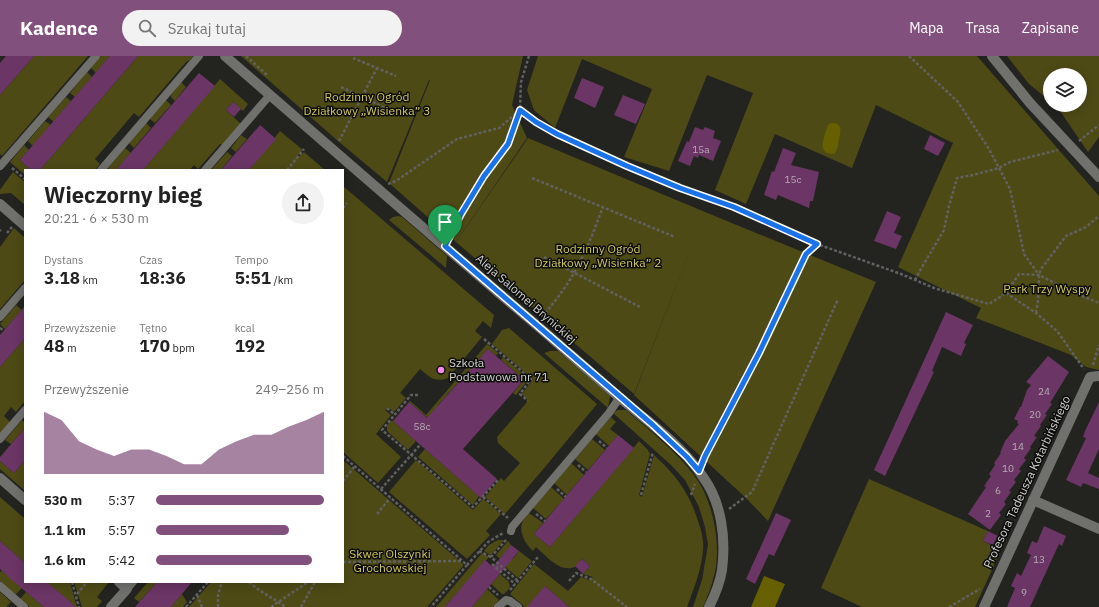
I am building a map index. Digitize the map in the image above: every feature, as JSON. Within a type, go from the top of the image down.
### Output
[{"type":"street","name":"Aleja Salomei Brynickiej","points":[[226,56],[620,397],[687,457],[704,477],[712,492],[720,515],[723,542],[722,572],[717,590],[709,607]]},
{"type":"street","points":[[992,56],[1030,103],[1099,177]]},
{"type":"street","points":[[0,204],[24,225]]},
{"type":"street","name":"Profesora Tadeusza Kotarbińskiego","points":[[984,607],[1033,500],[1094,377]]},
{"type":"street","points":[[0,478],[24,499]]},
{"type":"street","points":[[1033,500],[1099,529]]},
{"type":"street","points":[[111,607],[126,584]]},
{"type":"lane","points":[[0,166],[96,56]]},
{"type":"lane","points":[[103,169],[199,56]]},
{"type":"lane","points":[[206,169],[270,95]]},
{"type":"lane","points":[[0,317],[24,289]]},
{"type":"lane","points":[[512,527],[609,413],[620,397]]},
{"type":"lane","points":[[0,439],[24,411]]},
{"type":"lane","points":[[0,586],[24,607]]},
{"type":"lane","points":[[498,607],[506,600],[518,607]]},
{"type":"path","points":[[246,56],[267,75]]},
{"type":"path","points":[[445,246],[461,214],[484,176],[508,144],[520,110],[521,82],[529,56]]},
{"type":"path","points":[[909,56],[958,102],[989,149],[1010,189],[1024,254],[1038,275]]},
{"type":"path","points":[[353,58],[396,76]]},
{"type":"path","points":[[332,148],[338,141],[377,68]]},
{"type":"path","points":[[341,87],[387,109]]},
{"type":"path","points":[[378,188],[396,181],[457,139],[499,128],[520,110]]},
{"type":"path","points":[[520,110],[536,122],[557,134],[627,166],[680,188],[734,207],[817,244],[934,288],[989,304],[1006,293],[1019,274],[1038,275],[1072,292],[1099,303]]},
{"type":"path","points":[[915,280],[944,230],[957,178],[999,168],[1010,162],[1071,146],[1099,125]]},
{"type":"path","points":[[288,169],[304,149]]},
{"type":"path","points":[[532,178],[675,237]]},
{"type":"path","points":[[344,207],[347,203]]},
{"type":"path","points":[[535,324],[556,300],[573,273],[585,252],[603,207]]},
{"type":"path","points":[[1036,313],[1038,301],[1038,275],[1041,270],[1066,236],[1086,227],[1099,216]]},
{"type":"path","points":[[691,495],[705,456],[759,353],[806,254],[817,244]]},
{"type":"path","points":[[544,257],[640,307]]},
{"type":"path","points":[[1006,293],[1036,313],[1057,331],[1094,377]]},
{"type":"path","points":[[720,515],[746,498],[752,492],[838,299]]},
{"type":"path","points":[[0,328],[4,331]]},
{"type":"path","points":[[484,339],[531,379],[520,394],[528,401]]},
{"type":"path","points":[[1094,377],[1099,344]]},
{"type":"path","points":[[418,395],[411,395],[382,430],[473,507],[498,479]]},
{"type":"path","points":[[387,408],[394,414]]},
{"type":"path","points":[[381,489],[420,445]]},
{"type":"path","points":[[640,495],[653,452]]},
{"type":"path","points":[[344,457],[467,565]]},
{"type":"path","points":[[344,480],[355,466]]},
{"type":"path","points":[[483,497],[512,527]]},
{"type":"path","points":[[377,514],[390,498]]},
{"type":"path","points":[[431,607],[488,542],[512,527]]},
{"type":"path","points":[[491,557],[505,541],[512,527]]},
{"type":"path","points":[[479,551],[491,557],[518,581]]},
{"type":"path","points":[[506,600],[508,593],[538,557]]},
{"type":"path","points":[[344,562],[462,561]]},
{"type":"path","points":[[492,564],[515,584]]},
{"type":"path","points":[[569,582],[576,573],[591,579],[627,607]]},
{"type":"path","points":[[949,607],[982,587],[995,582]]},
{"type":"path","points":[[72,583],[79,607]]},
{"type":"path","points":[[76,594],[86,583]]},
{"type":"path","points":[[186,607],[207,583]]},
{"type":"path","points":[[218,607],[218,595],[222,583]]},
{"type":"path","points":[[250,583],[286,607]]},
{"type":"path","points":[[271,607],[306,583]]},
{"type":"path","points":[[301,607],[314,583]]},
{"type":"path","points":[[197,595],[202,607]]},
{"type":"green space","points":[[34,56],[88,56],[2,156],[0,154],[0,95]]},
{"type":"green space","points":[[101,56],[110,56],[96,73],[91,68]]},
{"type":"green space","points":[[138,56],[193,56],[186,62],[139,117],[134,113],[95,159],[100,164],[96,169],[41,169]]},
{"type":"green space","name":"Rodzinny Ogród Działkowy „Wisienka” 3","points":[[241,56],[523,56],[512,105],[527,138],[456,242],[389,183],[430,80],[387,182]]},
{"type":"green space","name":"Park Trzy Wyspy","points":[[538,56],[977,56],[1099,196],[1099,370],[1086,367],[1071,355],[976,318],[981,308],[898,267],[953,143],[876,105],[852,168],[775,134],[746,204],[715,190],[753,93],[707,75],[669,171],[624,157],[652,89],[582,59],[555,128],[534,110],[527,90]]},
{"type":"green space","points":[[1007,56],[1099,56],[1099,137],[1088,152],[1061,112],[1087,112],[1087,68],[1043,68],[1043,95],[1029,84]]},
{"type":"green space","points":[[87,72],[92,77],[75,97],[70,93]]},
{"type":"green space","points":[[220,79],[248,104],[243,111],[233,102],[226,110],[241,124],[223,145],[220,144],[198,169],[194,165],[191,169],[144,169]]},
{"type":"green space","points":[[181,82],[186,87],[175,101],[171,95]]},
{"type":"green space","points":[[66,97],[71,101],[54,122],[48,117]]},
{"type":"green space","points":[[166,100],[171,105],[155,123],[150,119]]},
{"type":"green space","points":[[45,121],[51,125],[33,146],[28,141]]},
{"type":"green space","points":[[146,123],[151,128],[134,148],[129,143]]},
{"type":"green space","points":[[280,131],[303,150],[296,157],[297,158],[304,152],[324,169],[250,169]]},
{"type":"green space","points":[[241,135],[247,139],[236,152],[231,148]]},
{"type":"green space","name":"Rodzinny Ogród Działkowy „Wisienka” 2","points":[[528,138],[876,282],[768,521],[746,498],[634,395],[694,240],[634,394],[456,242]]},
{"type":"green space","points":[[24,145],[29,150],[20,160],[30,169],[24,169],[24,174],[10,162]]},
{"type":"green space","points":[[125,148],[131,153],[117,169],[108,168]]},
{"type":"green space","points":[[227,152],[232,156],[222,169],[212,169]]},
{"type":"green space","points":[[13,172],[24,181],[24,204],[11,193],[0,194],[0,190]]},
{"type":"green space","points":[[344,187],[494,315],[491,328],[483,321],[475,331],[482,337],[448,378],[439,380],[432,378],[420,369],[400,393],[406,398],[394,412],[388,407],[385,410],[391,415],[376,434],[401,457],[378,483],[344,453]]},
{"type":"green space","points":[[398,216],[402,217],[447,256],[446,268],[389,220]]},
{"type":"green space","points":[[14,228],[24,237],[24,281],[0,309],[0,247]]},
{"type":"green space","points":[[16,305],[22,310],[5,329],[0,324]]},
{"type":"green space","points":[[509,328],[597,404],[505,514],[485,497],[501,478],[504,481],[520,463],[498,443],[497,437],[528,401],[522,394],[533,379],[492,344],[502,330]]},
{"type":"green space","points":[[24,339],[24,402],[16,412],[11,407],[4,416],[10,422],[0,434],[0,367]]},
{"type":"green space","points":[[487,344],[498,353],[496,356],[488,349],[439,404],[431,421],[409,402],[410,401],[426,415]]},
{"type":"green space","points":[[558,351],[610,396],[608,408],[544,353]]},
{"type":"green space","points":[[503,357],[529,379],[516,395],[513,393],[524,380],[501,360]]},
{"type":"green space","points":[[618,410],[626,410],[673,451],[696,478],[707,499],[714,523],[717,561],[713,581],[703,607],[693,607],[702,580],[708,545],[705,527],[699,507],[685,480],[671,465],[613,413]]},
{"type":"green space","points":[[611,417],[616,422],[610,429],[618,435],[609,446],[596,434]]},
{"type":"green space","points":[[22,420],[24,422],[24,429],[11,444],[5,440]]},
{"type":"green space","points":[[391,421],[393,421],[416,441],[408,450],[387,431],[387,426]]},
{"type":"green space","points":[[592,439],[605,450],[588,470],[575,459]]},
{"type":"green space","points":[[639,441],[650,454],[639,495],[642,497],[654,455],[682,486],[695,513],[701,530],[703,551],[701,566],[687,607],[569,607],[545,586],[536,607],[525,607],[510,594],[534,564],[568,591],[581,577],[590,580],[593,577],[583,574],[590,566],[582,559],[576,566],[565,568],[554,563],[536,547],[533,551],[527,545],[523,537],[521,529],[524,519],[529,513],[543,523],[534,534],[550,547]]},
{"type":"green space","points":[[425,449],[479,496],[473,505],[418,457]]},
{"type":"green space","points":[[416,460],[473,510],[483,499],[501,514],[486,531],[490,535],[467,559],[389,492]]},
{"type":"green space","points":[[0,461],[14,473],[24,461],[24,490],[0,469]]},
{"type":"green space","name":"Skwer Olszynki Grochowskiej","points":[[344,461],[463,564],[463,566],[427,607],[189,607],[210,583],[344,583]]},
{"type":"green space","points":[[571,463],[584,475],[567,495],[554,483]]},
{"type":"green space","points":[[869,479],[988,531],[983,541],[1001,550],[975,607],[862,607],[821,588]]},
{"type":"green space","points":[[551,487],[564,499],[546,519],[533,508]]},
{"type":"green space","points":[[0,497],[24,518],[24,562],[0,541]]},
{"type":"green space","points":[[498,540],[504,540],[491,555],[484,551],[489,545]]},
{"type":"green space","points":[[508,541],[511,545],[505,553],[513,559],[519,551],[532,561],[518,578],[501,563],[502,561],[496,555]]},
{"type":"green space","points":[[482,553],[489,557],[445,607],[436,607]]},
{"type":"green space","points":[[2,571],[22,588],[15,595],[0,581],[0,572]]},
{"type":"green space","points":[[500,574],[509,582],[510,588],[504,594],[502,594],[491,584]]},
{"type":"green space","points":[[48,583],[70,583],[77,607],[75,607]]},
{"type":"green space","points":[[74,583],[108,583],[97,597],[102,601],[97,607],[82,607]]},
{"type":"green space","points":[[147,583],[156,583],[139,602],[134,598]]},
{"type":"green space","points":[[487,589],[499,600],[493,607],[472,607]]},
{"type":"green space","points":[[0,592],[11,602],[6,607],[0,607]]},
{"type":"green space","points":[[26,592],[44,607],[30,607],[20,599]]},
{"type":"green space","points":[[182,594],[187,602],[183,607],[171,607]]},
{"type":"shaded area","points":[[831,123],[838,124],[841,130],[838,147],[834,154],[828,153],[823,147],[828,125]]},
{"type":"shaded area","points":[[764,576],[785,584],[775,607],[751,607]]},
{"type":"building","points":[[6,56],[34,56],[0,95],[0,63]]},
{"type":"building","points":[[110,56],[138,56],[41,169],[30,169],[20,160]]},
{"type":"building","points":[[199,73],[215,86],[144,169],[117,169]]},
{"type":"building","points":[[582,78],[604,87],[595,108],[574,98]]},
{"type":"building","points":[[623,95],[645,104],[636,124],[614,115]]},
{"type":"building","points":[[233,102],[241,109],[234,117],[226,110]]},
{"type":"building","points":[[260,125],[276,139],[250,169],[222,169]]},
{"type":"building","points":[[695,127],[703,130],[705,127],[715,131],[713,138],[721,141],[713,161],[699,155],[698,158],[694,156],[690,166],[678,161],[687,141],[689,142]]},
{"type":"building","points":[[930,135],[945,143],[938,156],[924,149]]},
{"type":"building","points":[[783,148],[796,153],[791,165],[819,172],[813,201],[810,201],[809,208],[778,195],[776,200],[764,195],[772,171],[774,172]]},
{"type":"building","points":[[887,211],[901,217],[894,233],[902,236],[896,249],[874,241]]},
{"type":"building","points":[[24,307],[24,339],[0,367],[0,335]]},
{"type":"building","points":[[946,312],[973,325],[964,343],[966,344],[961,356],[942,347],[932,371],[934,372],[885,476],[874,470]]},
{"type":"building","points":[[488,349],[524,380],[463,449],[497,479],[481,498],[393,421],[409,402],[427,418]]},
{"type":"building","points":[[1048,356],[1069,372],[1050,403],[1052,404],[1045,414],[1047,415],[1034,436],[1037,437],[1024,458],[1026,460],[1019,469],[1021,471],[1014,480],[1016,482],[1009,491],[1011,492],[1004,502],[1006,504],[999,513],[1001,515],[990,530],[968,514],[986,487],[984,486],[991,476],[989,474],[1001,453],[1005,441],[1019,424],[1017,423],[1018,421],[1014,419],[1021,407],[1027,390],[1031,385],[1026,382]]},
{"type":"building","points":[[1099,402],[1099,449],[1088,473],[1099,478],[1099,489],[1083,483],[1081,487],[1066,480],[1086,438],[1083,437],[1085,431]]},
{"type":"building","points":[[24,429],[24,461],[14,473],[0,461],[0,457]]},
{"type":"building","points":[[618,435],[634,448],[550,547],[534,534]]},
{"type":"building","points":[[776,513],[791,520],[774,556],[769,554],[755,584],[746,579]]},
{"type":"building","points":[[1044,526],[1066,536],[1062,546],[1059,544],[1030,607],[1007,607],[1015,588],[1011,586],[1017,573],[1021,576],[1031,555],[1027,553],[1032,541],[1037,543]]},
{"type":"building","points":[[988,531],[998,536],[993,545],[983,541]]},
{"type":"building","points":[[0,541],[24,562],[24,583],[48,583],[76,607],[44,607],[0,569]]},
{"type":"building","points":[[511,545],[519,551],[472,607],[445,607],[485,560],[493,567]]},
{"type":"building","points":[[582,559],[590,566],[583,574],[575,566]]},
{"type":"building","points":[[156,583],[191,583],[171,607],[135,607]]},
{"type":"building","points":[[545,586],[569,607],[527,607]]},
{"type":"place","name":"Szkoła Podstawowa nr 71","points":[[441,370]]},
{"type":"route","points":[[520,110],[536,122],[557,134],[627,166],[680,188],[734,207],[817,244],[806,254],[759,353],[705,456],[699,471],[687,457],[653,425],[445,246],[461,214],[484,176],[508,144],[520,110]]}]
